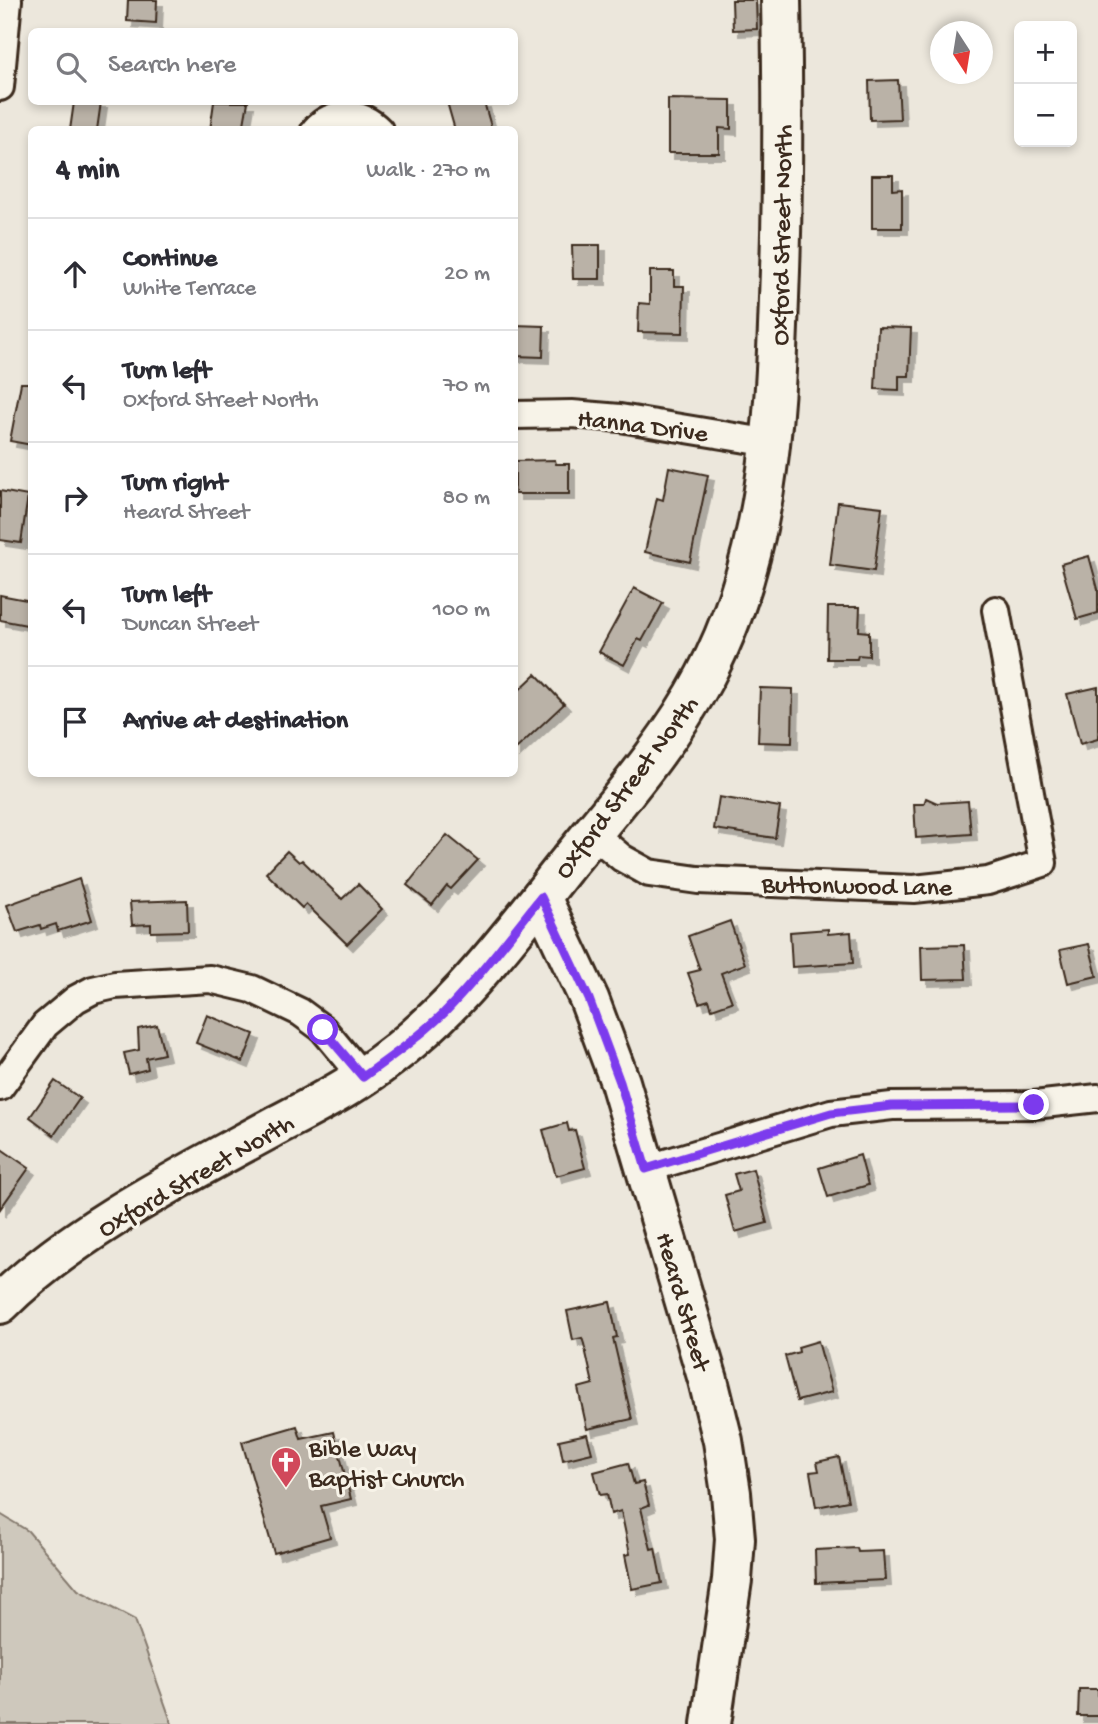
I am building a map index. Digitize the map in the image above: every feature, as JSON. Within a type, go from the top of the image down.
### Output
[{"type":"street","points":[[0,87],[8,0]]},
{"type":"street","name":"Oxford Street North","points":[[0,1304],[51,1261],[141,1201],[363,1077],[407,1045],[442,1014],[476,978],[592,833],[676,722],[705,677],[731,621],[751,560],[771,443],[780,271],[783,113],[781,0]]},
{"type":"street","points":[[319,126],[326,120],[344,115],[362,117],[374,126]]},
{"type":"street","name":"Hanna Drive","points":[[518,415],[572,414],[620,418],[771,443]]},
{"type":"street","name":"Buttonwood Lane","points":[[592,833],[622,858],[649,873],[698,880],[914,889],[964,886],[1043,863],[996,610]]},
{"type":"street","name":"Heard Street","points":[[541,897],[589,999],[620,1082],[708,1380],[723,1441],[735,1539],[732,1580],[711,1724]]},
{"type":"street","points":[[0,1087],[45,1025],[76,999],[93,990],[115,985],[210,979],[252,989],[300,1012],[323,1030],[363,1077]]},
{"type":"street","points":[[646,1169],[831,1113],[892,1106],[1007,1107],[1098,1098]]},
{"type":"shaded area","points":[[0,1514],[28,1531],[78,1590],[135,1620],[172,1724],[0,1724]]},
{"type":"building","points":[[128,0],[157,0],[156,23],[127,21]]},
{"type":"building","points":[[732,0],[756,0],[757,29],[733,30]]},
{"type":"building","points":[[898,80],[900,119],[870,120],[869,81]]},
{"type":"building","points":[[668,99],[731,100],[731,129],[719,128],[719,153],[668,153]]},
{"type":"building","points":[[74,105],[101,105],[98,126],[71,126]]},
{"type":"building","points":[[214,105],[247,105],[244,126],[211,126]]},
{"type":"building","points":[[448,105],[485,105],[491,126],[454,126]]},
{"type":"building","points":[[872,175],[893,175],[893,190],[902,189],[902,228],[872,228]]},
{"type":"building","points":[[572,245],[600,245],[600,279],[573,279]]},
{"type":"building","points":[[650,271],[674,271],[674,286],[684,286],[683,333],[638,332],[639,303],[650,304]]},
{"type":"building","points":[[518,325],[544,326],[543,357],[518,356]]},
{"type":"building","points":[[878,327],[911,328],[909,376],[899,376],[899,390],[875,389]]},
{"type":"building","points":[[21,383],[28,383],[28,444],[10,441]]},
{"type":"building","points":[[555,460],[556,464],[569,464],[569,494],[518,494],[518,461]]},
{"type":"building","points":[[669,467],[708,475],[690,562],[645,552],[657,498],[663,500]]},
{"type":"building","points":[[0,491],[28,496],[21,543],[0,540]]},
{"type":"building","points":[[838,502],[882,507],[874,571],[830,565]]},
{"type":"building","points":[[1089,556],[1098,589],[1098,613],[1077,619],[1061,564]]},
{"type":"building","points":[[634,588],[663,603],[642,641],[638,639],[624,665],[599,652]]},
{"type":"building","points":[[0,595],[28,600],[28,625],[0,620]]},
{"type":"building","points":[[828,607],[860,607],[859,631],[869,632],[869,656],[858,655],[857,659],[827,659]]},
{"type":"building","points":[[536,674],[564,704],[518,747],[518,691]]},
{"type":"building","points":[[1098,687],[1098,739],[1080,744],[1067,694]]},
{"type":"building","points":[[760,688],[793,689],[792,743],[758,742]]},
{"type":"building","points":[[719,797],[780,807],[775,838],[714,829]]},
{"type":"building","points":[[926,798],[937,803],[968,801],[971,834],[916,838],[914,804],[924,804]]},
{"type":"building","points":[[447,835],[478,860],[451,889],[447,886],[432,905],[407,885]]},
{"type":"building","points":[[287,851],[299,862],[302,860],[342,899],[358,884],[382,909],[347,944],[306,904],[302,908],[266,873]]},
{"type":"building","points":[[79,879],[92,920],[58,931],[56,924],[41,929],[40,925],[17,932],[7,905]]},
{"type":"building","points":[[187,900],[188,931],[151,932],[151,924],[132,925],[130,902]]},
{"type":"building","points":[[730,921],[745,964],[721,973],[732,1002],[712,1009],[709,1000],[699,1003],[688,973],[700,970],[688,936]]},
{"type":"building","points":[[828,929],[828,934],[851,932],[853,963],[792,967],[790,932]]},
{"type":"building","points":[[1089,944],[1097,976],[1068,983],[1060,950]]},
{"type":"building","points":[[964,945],[966,979],[922,980],[921,946]]},
{"type":"building","points":[[207,1015],[254,1034],[243,1062],[196,1043]]},
{"type":"building","points":[[157,1025],[164,1054],[146,1058],[148,1069],[129,1074],[124,1053],[139,1050],[138,1029]]},
{"type":"building","points":[[55,1081],[80,1098],[54,1135],[30,1117]]},
{"type":"building","points":[[567,1123],[569,1131],[575,1130],[585,1168],[556,1176],[543,1130]]},
{"type":"building","points":[[0,1148],[29,1168],[0,1209]]},
{"type":"building","points":[[860,1155],[868,1185],[828,1197],[819,1168]]},
{"type":"building","points":[[753,1169],[767,1223],[735,1232],[725,1195],[739,1191],[734,1174]]},
{"type":"building","points":[[610,1302],[617,1337],[613,1338],[632,1419],[587,1429],[578,1388],[593,1384],[582,1338],[573,1340],[567,1311]]},
{"type":"building","points":[[818,1341],[832,1392],[797,1401],[785,1356],[799,1352],[798,1347]]},
{"type":"building","name":"Bible Way Baptist Church","points":[[297,1426],[301,1439],[334,1432],[351,1499],[321,1506],[330,1537],[274,1553],[242,1442]]},
{"type":"building","points":[[587,1434],[592,1453],[563,1460],[559,1440]]},
{"type":"building","points":[[839,1457],[848,1501],[816,1507],[810,1472],[819,1471],[817,1462]]},
{"type":"building","points":[[628,1463],[634,1484],[643,1482],[649,1505],[641,1508],[651,1549],[655,1548],[662,1583],[632,1589],[625,1555],[630,1554],[621,1511],[611,1514],[607,1494],[600,1495],[594,1472]]},
{"type":"building","points":[[857,1548],[858,1552],[883,1551],[885,1580],[816,1583],[815,1550]]},
{"type":"building","points":[[1079,1689],[1098,1689],[1098,1716],[1078,1716]]},
{"type":"place","name":"Bible Way Baptist Church","points":[[286,1489]]},
{"type":"route","points":[[323,1030],[363,1077],[407,1045],[442,1014],[476,978],[541,897],[589,999],[620,1082],[646,1169],[831,1113],[892,1106],[1034,1105]]}]
